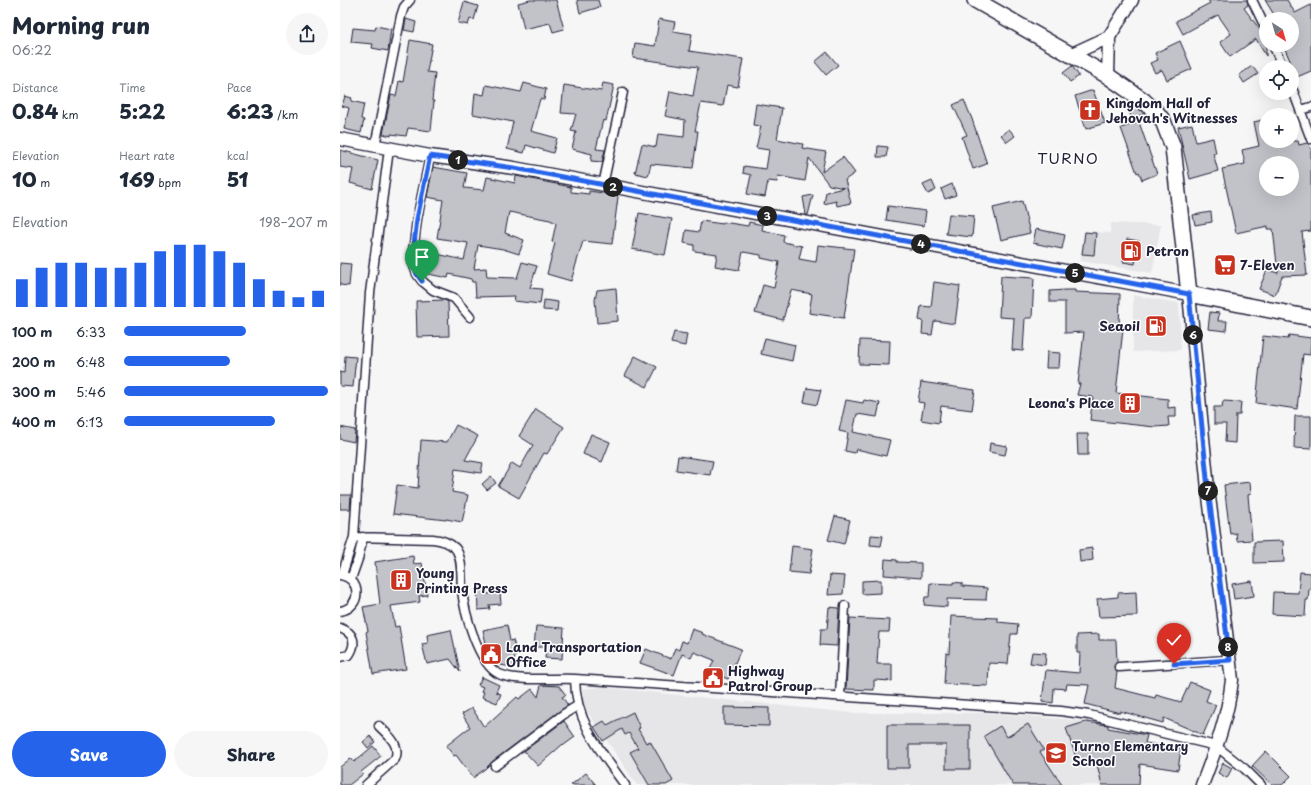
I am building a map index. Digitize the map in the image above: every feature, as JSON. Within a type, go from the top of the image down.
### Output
[{"type":"highway","points":[[975,0],[1108,76],[1144,101],[1163,121],[1176,161],[1189,294],[1311,318]]},
{"type":"main road","points":[[1108,76],[1109,37],[1132,0]]},
{"type":"main road","points":[[1070,55],[1109,37]]},
{"type":"main road","points":[[340,139],[430,156],[514,168],[1189,294],[1208,489],[1232,680],[1230,702],[1202,785]]},
{"type":"street","points":[[375,146],[401,16],[404,7],[410,0]]},
{"type":"street","points":[[1252,0],[1259,15]]},
{"type":"street","points":[[604,185],[623,92]]},
{"type":"street","points":[[1297,100],[1311,139]]},
{"type":"street","points":[[1301,110],[1311,107]]},
{"type":"street","points":[[341,614],[352,606],[357,598],[356,588],[351,579],[341,575],[354,537],[370,292],[389,149]]},
{"type":"street","points":[[430,156],[417,219],[412,261],[417,274],[422,281],[432,290],[454,298],[470,317]]},
{"type":"street","points":[[354,537],[444,540],[456,549],[459,559],[462,592],[480,651],[489,666],[499,674],[516,678],[574,679],[840,696],[1061,711],[1089,715],[1216,746],[1245,768],[1260,785]]},
{"type":"street","points":[[351,579],[358,559],[363,537]]},
{"type":"street","points":[[840,696],[845,606]]},
{"type":"street","points":[[340,628],[350,634],[354,641],[354,645],[349,655],[340,658]]},
{"type":"street","points":[[1119,667],[1230,660]]},
{"type":"street","points":[[574,679],[577,706],[585,724],[601,751],[625,785]]},
{"type":"street","points":[[495,766],[564,714],[577,706]]},
{"type":"street","points":[[366,785],[395,759],[397,754],[395,742],[379,726]]},
{"type":"shaded area","points":[[1111,223],[1161,225],[1152,273],[1080,261],[1084,231],[1110,233]]},
{"type":"shaded area","points":[[1133,295],[1179,303],[1181,350],[1133,352]]},
{"type":"shaded area","points":[[600,687],[853,713],[993,713],[1085,721],[1106,785],[637,785],[582,704],[583,689]]},
{"type":"building","points":[[530,0],[556,0],[564,29],[553,32],[550,23],[524,29],[518,3]]},
{"type":"building","points":[[577,0],[598,0],[600,7],[580,13]]},
{"type":"building","points":[[1208,0],[1247,0],[1248,5],[1244,8],[1259,28],[1259,44],[1256,39],[1230,57],[1220,42],[1231,34],[1218,15],[1183,34],[1176,21],[1210,3]]},
{"type":"building","points":[[1265,0],[1287,0],[1294,12],[1272,12]]},
{"type":"building","points":[[464,2],[478,6],[474,20],[470,19],[468,25],[458,23]]},
{"type":"building","points":[[1311,5],[1311,71],[1299,76],[1299,60],[1290,60],[1286,52],[1299,52],[1299,12],[1297,12]]},
{"type":"building","points":[[406,19],[416,22],[414,32],[404,30]]},
{"type":"building","points":[[659,19],[675,22],[673,31],[692,34],[689,51],[743,59],[738,87],[727,85],[723,106],[701,103],[695,131],[698,131],[693,168],[651,164],[648,176],[635,173],[642,144],[656,147],[658,134],[684,137],[685,120],[665,116],[670,91],[693,96],[698,67],[633,58],[635,43],[655,46]]},
{"type":"building","points":[[376,26],[391,29],[388,51],[372,48],[373,44],[351,42],[353,28],[375,30]]},
{"type":"building","points":[[410,40],[432,44],[427,72],[435,73],[431,131],[408,128],[406,136],[391,134],[391,136],[383,134],[391,95],[396,96],[399,81],[403,82]]},
{"type":"building","points":[[1180,41],[1192,69],[1167,80],[1162,70],[1155,73],[1150,63],[1158,60],[1155,53]]},
{"type":"building","points":[[827,52],[838,65],[826,75],[815,62]]},
{"type":"building","points":[[1072,66],[1079,76],[1070,82],[1063,73]]},
{"type":"building","points":[[1252,66],[1258,74],[1244,83],[1239,75]]},
{"type":"building","points":[[524,83],[546,89],[544,100],[540,99],[531,131],[557,138],[553,153],[526,145],[524,153],[507,149],[513,122],[473,114],[475,93],[484,95],[486,85],[521,92]]},
{"type":"building","points":[[603,83],[614,85],[606,121],[603,120],[596,149],[605,150],[602,162],[591,161],[592,154],[572,149],[576,132],[571,131],[576,114],[561,113],[564,85],[601,91]]},
{"type":"building","name":"Kingdom Hall of Jehovah's Witnesses","points":[[1093,90],[1105,123],[1086,129],[1075,96]]},
{"type":"building","points":[[345,96],[352,98],[351,101],[364,104],[361,119],[364,120],[361,133],[344,129],[349,108],[342,106]]},
{"type":"building","points":[[964,100],[987,164],[973,169],[962,137],[967,135],[953,105]]},
{"type":"building","points":[[1129,102],[1144,113],[1134,120],[1124,105]]},
{"type":"building","points":[[756,104],[782,108],[777,139],[803,144],[802,148],[826,152],[822,172],[843,157],[855,173],[845,180],[851,203],[837,206],[836,201],[824,204],[826,192],[844,188],[829,185],[809,158],[805,181],[778,176],[777,182],[768,181],[765,197],[747,194],[751,175],[743,173],[744,166],[766,169],[769,150],[756,148],[761,126],[753,125]]},
{"type":"building","points":[[1259,121],[1259,146],[1254,122]]},
{"type":"building","points":[[1139,122],[1157,174],[1142,180],[1139,172],[1137,173],[1121,128]]},
{"type":"building","points":[[1192,124],[1196,142],[1213,138],[1216,153],[1213,153],[1218,171],[1190,179],[1178,127]]},
{"type":"building","points":[[1009,129],[1015,136],[1007,142],[1001,135]]},
{"type":"building","points":[[1307,143],[1309,144],[1311,150],[1311,231],[1302,232],[1307,275],[1282,276],[1275,295],[1259,289],[1267,270],[1278,273],[1273,229],[1268,229],[1268,226],[1236,233],[1222,169],[1245,164],[1242,150],[1259,146],[1259,148],[1299,148],[1299,145]]},
{"type":"building","points":[[878,146],[888,147],[886,157],[877,157]]},
{"type":"building","points":[[340,150],[378,160],[372,189],[350,183],[353,169],[340,167]]},
{"type":"building","points":[[433,167],[467,173],[464,188],[484,190],[487,177],[515,183],[516,176],[571,187],[571,192],[589,194],[589,191],[617,195],[612,244],[583,241],[571,281],[547,274],[555,243],[552,242],[556,223],[550,220],[509,212],[505,233],[524,240],[519,254],[503,249],[478,245],[474,269],[486,268],[487,277],[517,278],[522,262],[537,266],[530,288],[542,289],[540,304],[514,301],[515,296],[476,297],[475,282],[472,282],[471,279],[449,274],[448,278],[423,273],[420,266],[423,251],[464,260],[468,243],[437,238],[443,200],[427,197]]},
{"type":"building","points":[[932,181],[936,190],[928,194],[923,185]]},
{"type":"building","points":[[952,184],[956,195],[945,199],[941,189]]},
{"type":"building","points":[[813,195],[808,215],[806,215],[803,197]]},
{"type":"building","points":[[1022,201],[1030,233],[1001,240],[993,208]]},
{"type":"building","points":[[888,206],[926,211],[924,226],[886,220]]},
{"type":"building","points":[[1211,212],[1212,222],[1195,225],[1193,215]]},
{"type":"building","points":[[639,213],[672,219],[665,255],[632,249]]},
{"type":"building","points":[[949,214],[974,216],[972,237],[946,234]]},
{"type":"building","points":[[701,221],[723,224],[723,222],[748,226],[749,222],[763,225],[762,230],[784,235],[783,242],[802,246],[799,259],[816,262],[818,245],[854,249],[844,318],[809,313],[812,294],[791,290],[783,320],[755,313],[763,285],[774,288],[779,262],[761,258],[761,255],[743,252],[739,270],[715,266],[717,254],[694,251],[694,245],[684,243],[686,230],[699,232]]},
{"type":"building","points":[[1036,229],[1065,235],[1062,249],[1033,243]]},
{"type":"building","points":[[1085,232],[1096,233],[1094,255],[1082,254]]},
{"type":"building","name":"Petron","points":[[1127,239],[1139,241],[1135,264],[1123,262]]},
{"type":"building","points":[[340,263],[351,264],[349,286],[340,285]]},
{"type":"building","points":[[1001,276],[1034,278],[1032,318],[1025,318],[1023,351],[1012,350],[1014,318],[999,317]]},
{"type":"building","points":[[934,282],[960,286],[955,324],[936,321],[934,322],[932,335],[922,334],[923,321],[919,320],[921,306],[931,307]]},
{"type":"building","points":[[616,288],[618,321],[597,323],[595,300],[597,290]]},
{"type":"building","points":[[1075,290],[1075,292],[1120,294],[1119,329],[1123,329],[1116,393],[1168,399],[1168,408],[1176,407],[1176,417],[1168,417],[1169,426],[1155,427],[1090,420],[1093,397],[1077,395],[1080,384],[1078,384],[1084,332],[1065,333],[1065,302],[1050,302],[1050,291]]},
{"type":"building","points":[[445,300],[448,302],[449,336],[417,337],[416,301]]},
{"type":"building","points":[[544,300],[558,302],[557,311],[543,310]]},
{"type":"building","points":[[1210,312],[1219,313],[1218,321],[1227,321],[1226,331],[1208,329]]},
{"type":"building","points":[[674,332],[687,334],[685,346],[671,343]]},
{"type":"building","points":[[1289,335],[1311,338],[1310,355],[1303,354],[1297,409],[1256,403],[1263,336],[1288,339]]},
{"type":"building","points":[[765,338],[795,345],[792,361],[761,354]]},
{"type":"building","points":[[860,340],[890,341],[889,365],[859,364]]},
{"type":"building","points":[[1047,352],[1060,353],[1059,368],[1046,368]]},
{"type":"building","points":[[345,356],[356,357],[353,387],[340,386],[340,372],[344,373]]},
{"type":"building","points":[[635,356],[657,367],[647,387],[625,376]]},
{"type":"building","points":[[921,382],[975,390],[972,410],[941,406],[939,423],[921,420],[924,403],[918,402]]},
{"type":"building","points":[[807,388],[821,390],[817,405],[804,402]]},
{"type":"building","points":[[846,400],[863,403],[864,400],[880,403],[877,417],[857,414],[853,432],[890,440],[886,456],[856,449],[855,453],[845,451],[848,433],[839,431]]},
{"type":"building","points":[[1223,401],[1241,402],[1240,415],[1236,415],[1235,443],[1225,442],[1226,424],[1214,424],[1214,407],[1222,407]]},
{"type":"building","points":[[536,409],[564,427],[547,454],[544,453],[519,498],[498,486],[512,463],[520,468],[533,445],[519,436]]},
{"type":"building","points":[[1295,416],[1311,416],[1311,449],[1294,448]]},
{"type":"building","points":[[456,425],[478,436],[465,460],[483,463],[481,473],[455,469],[452,492],[468,495],[462,522],[393,514],[397,485],[418,488],[421,440],[447,442]]},
{"type":"building","points":[[340,427],[355,430],[354,442],[340,439]]},
{"type":"building","points":[[591,434],[610,442],[602,462],[583,454]]},
{"type":"building","points":[[1077,434],[1088,434],[1088,455],[1078,455]]},
{"type":"building","points":[[990,443],[1007,446],[1005,455],[989,452]]},
{"type":"building","points":[[678,456],[713,461],[710,475],[676,470]]},
{"type":"building","points":[[491,476],[496,483],[487,490],[482,484]]},
{"type":"building","points":[[1250,482],[1251,494],[1248,495],[1252,540],[1237,541],[1236,533],[1230,534],[1224,485]]},
{"type":"building","points":[[340,495],[351,495],[350,509],[340,509]]},
{"type":"building","points":[[835,516],[850,520],[844,544],[828,540]]},
{"type":"building","points":[[871,535],[883,536],[881,546],[870,545]]},
{"type":"building","points":[[1283,541],[1284,562],[1254,563],[1254,542]]},
{"type":"building","points":[[792,546],[813,549],[809,574],[789,572]]},
{"type":"building","points":[[1092,548],[1093,560],[1080,562],[1079,550]]},
{"type":"building","points":[[413,556],[414,564],[422,563],[427,595],[419,596],[420,602],[391,606],[395,627],[399,626],[406,669],[373,674],[366,632],[368,631],[363,607],[380,604],[375,562]]},
{"type":"building","points":[[885,559],[897,560],[897,562],[921,563],[921,578],[884,575]]},
{"type":"building","points":[[1300,572],[1311,573],[1311,589],[1309,589],[1308,600],[1306,600],[1305,616],[1272,614],[1273,592],[1298,593]]},
{"type":"building","points":[[830,575],[845,576],[843,594],[828,595]]},
{"type":"building","points":[[881,580],[881,593],[862,594],[862,581]]},
{"type":"building","points":[[1252,581],[1254,596],[1234,599],[1232,584]]},
{"type":"building","points":[[953,582],[962,583],[962,586],[987,588],[986,600],[947,599],[947,607],[924,605],[925,597],[929,597],[930,583],[953,584]]},
{"type":"building","points":[[477,588],[486,588],[487,594],[500,593],[501,604],[489,605],[490,609],[478,610]]},
{"type":"building","points":[[1136,592],[1137,616],[1099,617],[1097,599],[1118,597],[1118,593]]},
{"type":"building","points":[[829,607],[839,608],[837,646],[820,645],[821,629],[827,629]]},
{"type":"building","points":[[951,616],[998,618],[998,622],[1018,624],[1017,634],[1011,634],[1008,664],[989,663],[988,686],[944,684],[946,653],[949,654]]},
{"type":"building","points":[[850,618],[890,620],[889,632],[879,632],[877,664],[892,664],[892,681],[874,680],[874,690],[846,689]]},
{"type":"building","points":[[507,625],[510,641],[513,640],[516,651],[513,667],[500,665],[500,662],[494,661],[496,651],[488,652],[483,630]]},
{"type":"building","points":[[536,626],[564,628],[562,659],[545,658],[546,647],[534,647]]},
{"type":"building","points":[[692,629],[741,649],[728,679],[709,672],[714,660],[694,652],[691,658],[682,654],[674,675],[640,663],[646,649],[671,659],[675,648],[679,650],[682,641],[687,643]]},
{"type":"building","points":[[451,630],[460,672],[450,659],[427,664],[422,644],[428,643],[427,635]]},
{"type":"building","points":[[1099,634],[1099,640],[1116,640],[1117,662],[1114,667],[1117,672],[1115,688],[1155,698],[1156,695],[1181,702],[1190,682],[1210,690],[1206,701],[1216,705],[1203,735],[1164,718],[1163,723],[1120,711],[1120,713],[1085,704],[1089,685],[1067,684],[1066,689],[1054,688],[1053,703],[1042,701],[1046,670],[1079,673],[1080,653],[1077,653],[1077,635]]},
{"type":"building","points":[[1032,652],[1046,653],[1045,665],[1030,663]]},
{"type":"building","points":[[482,677],[499,685],[496,692],[501,694],[497,703],[482,697],[484,692],[481,691],[483,687],[478,685]]},
{"type":"building","points":[[541,685],[559,686],[566,695],[562,697],[568,705],[473,778],[456,755],[454,756],[446,746],[470,727],[462,714],[472,708],[484,727],[517,697],[519,699],[532,689],[538,697]]},
{"type":"building","points":[[724,707],[769,708],[769,726],[724,725]]},
{"type":"building","points":[[633,712],[640,728],[638,729],[646,743],[650,741],[673,781],[666,785],[649,785],[630,752],[638,748],[629,733],[625,735],[622,729],[603,741],[594,727],[604,721],[607,725]]},
{"type":"building","points":[[564,721],[575,737],[564,745],[563,744],[538,766],[524,751]]},
{"type":"building","points":[[1086,722],[1108,725],[1108,728],[1147,735],[1145,743],[1181,748],[1178,770],[1140,764],[1139,785],[1102,785],[1096,760],[1079,766],[1066,728]]},
{"type":"building","points":[[1028,724],[1044,750],[1040,752],[1062,785],[1013,785],[984,736],[1000,726],[1007,737]]},
{"type":"building","points":[[887,725],[970,725],[970,769],[946,769],[946,745],[909,745],[909,768],[887,768]]},
{"type":"building","points":[[370,736],[375,742],[368,748],[363,742]]},
{"type":"building","points":[[373,746],[381,756],[361,772],[363,774],[349,785],[340,785],[340,767],[351,758],[354,762]]},
{"type":"building","points":[[1266,751],[1291,776],[1282,785],[1272,785],[1252,766]]},
{"type":"building","points":[[1223,763],[1232,768],[1227,778],[1218,773]]},
{"type":"building","points":[[586,773],[596,785],[571,785]]},
{"type":"place","name":"Kingdom Hall of Jehovah's Witnesses","points":[[1090,110]]},
{"type":"place","name":"Petron","points":[[1131,251]]},
{"type":"place","name":"7-Eleven","points":[[1225,265]]},
{"type":"place","name":"Seaoil","points":[[1156,326]]},
{"type":"place","name":"Leona's Place","points":[[1130,403]]},
{"type":"place","name":"Young Printing Press","points":[[401,580]]},
{"type":"place","name":"Land Transportation Office","points":[[491,654]]},
{"type":"place","name":"Highway Patrol Group","points":[[713,678]]},
{"type":"place","name":"Turno Elementary School","points":[[1056,753]]},
{"type":"district","name":"TURNO","points":[[1068,159]]},
{"type":"route","points":[[422,281],[417,274],[412,261],[417,219],[430,156],[514,168],[614,188],[1189,294],[1208,489],[1230,660],[1174,664]]}]
